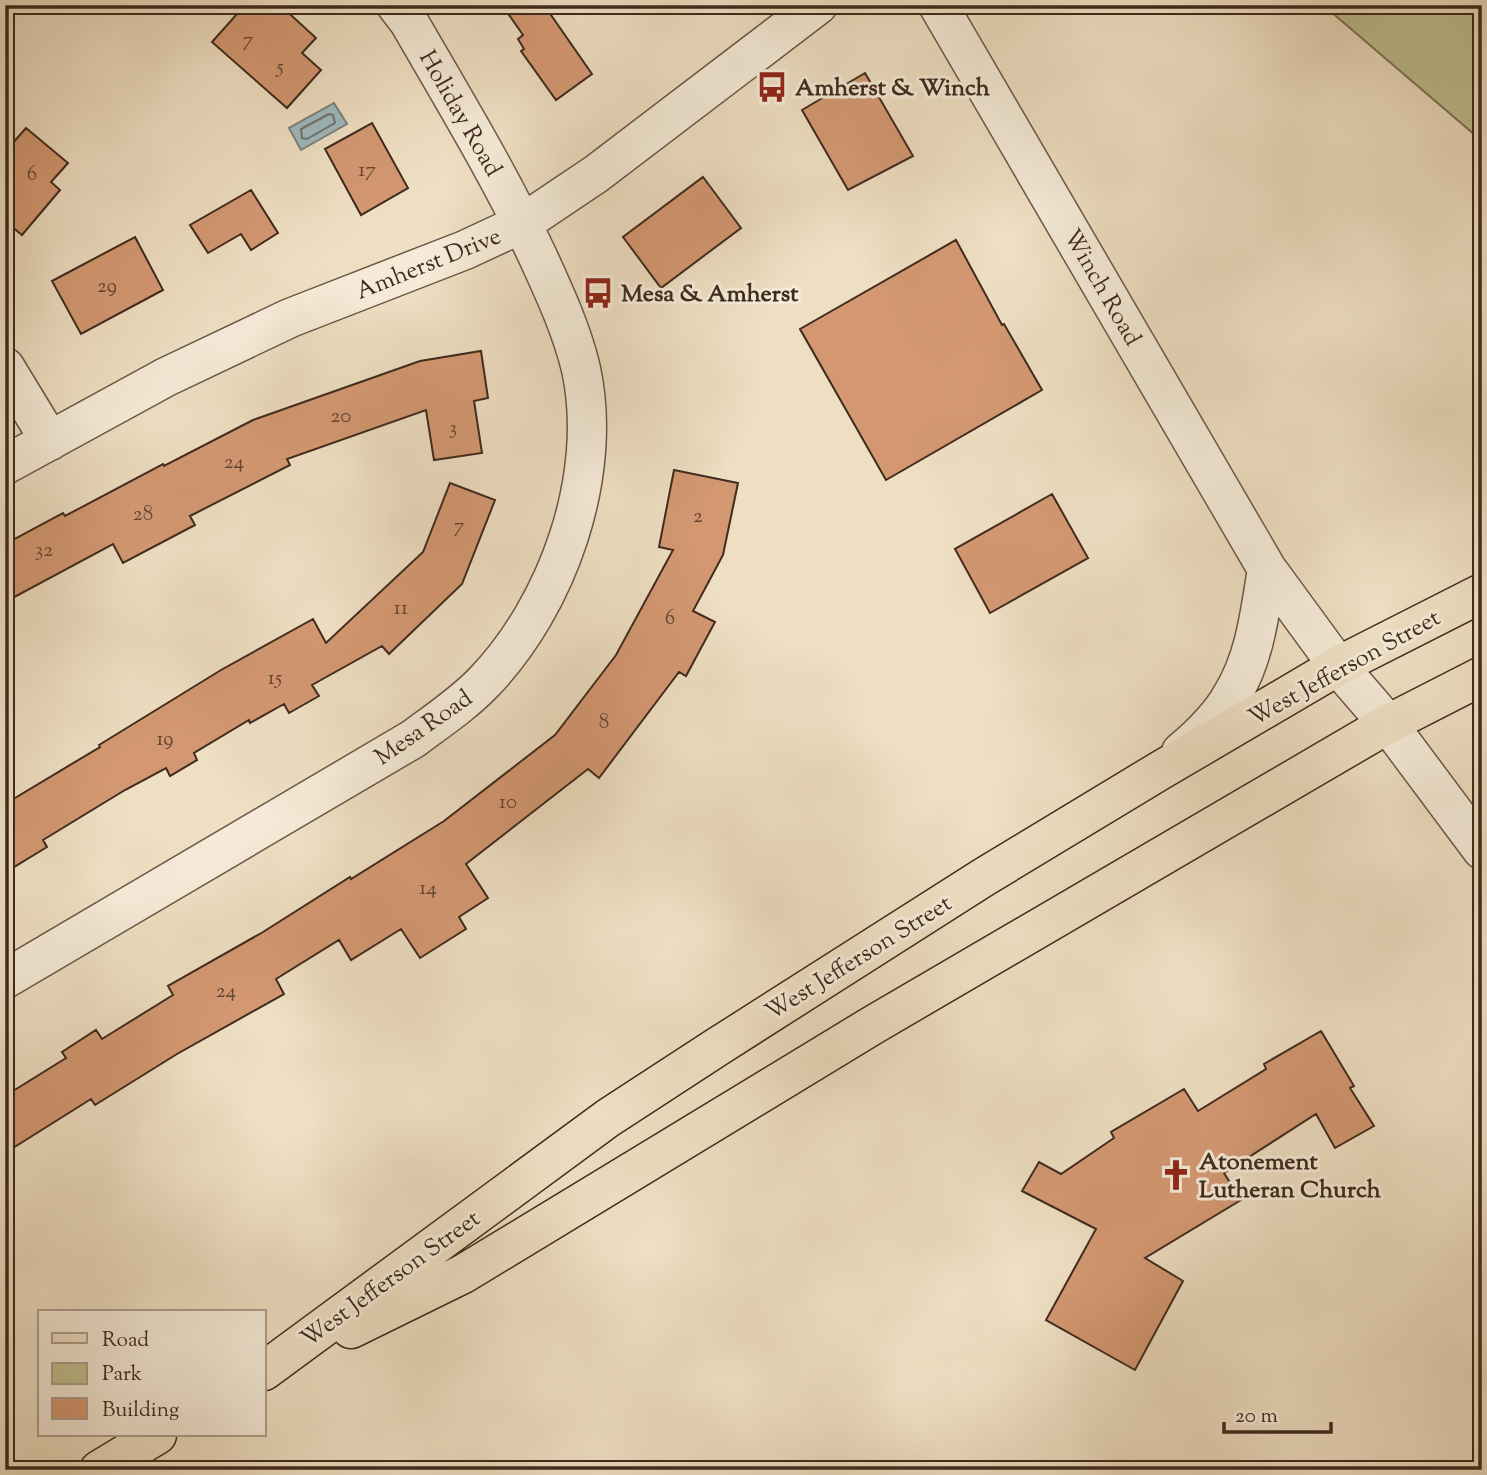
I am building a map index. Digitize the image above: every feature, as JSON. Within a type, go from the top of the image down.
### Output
[{"type":"main road","name":"West Jefferson Street","points":[[266,1370],[608,1118],[984,877],[1338,666],[1482,593]]},
{"type":"main road","name":"West Jefferson Street","points":[[266,1370],[463,1274],[861,1032],[1388,723],[1482,676]]},
{"type":"main road","points":[[99,1470],[155,1436]]},
{"type":"street","name":"Holiday Road","points":[[396,5],[410,22],[523,223]]},
{"type":"street","name":"Amherst Drive","points":[[5,465],[166,377],[290,318],[466,250],[523,223],[596,174],[817,5]]},
{"type":"street","name":"Winch Road","points":[[937,5],[1268,569],[1338,666],[1388,723],[1482,850]]},
{"type":"street","name":"Mesa Road","points":[[5,979],[413,739],[483,684],[514,648],[548,591],[565,550],[577,507],[584,466],[586,421],[581,369],[563,313],[523,223]]},
{"type":"street","points":[[5,366],[50,441]]},
{"type":"street","points":[[1161,770],[1203,733],[1232,695],[1258,628],[1268,569]]},
{"type":"green space","points":[[1323,5],[1482,5],[1482,141]]},
{"type":"water","points":[[334,103],[347,124],[301,150],[289,128]]},
{"type":"building","points":[[245,5],[280,5],[316,38],[302,53],[321,70],[287,108],[212,42]]},
{"type":"building","points":[[502,5],[544,5],[592,74],[556,100],[521,51],[524,49],[518,39],[523,35]]},
{"type":"building","points":[[865,73],[913,156],[848,190],[802,110]]},
{"type":"building","points":[[372,123],[408,188],[361,215],[325,149]]},
{"type":"building","points":[[26,128],[68,163],[51,182],[60,190],[22,235],[5,221],[5,152]]},
{"type":"building","points":[[703,177],[741,228],[661,288],[623,237]]},
{"type":"building","points":[[251,190],[278,233],[251,250],[241,234],[208,253],[190,225]]},
{"type":"building","points":[[135,237],[163,290],[81,334],[52,281]]},
{"type":"building","points":[[956,240],[1002,325],[1004,324],[1042,390],[886,480],[800,329]]},
{"type":"building","points":[[481,351],[488,398],[474,401],[482,453],[434,460],[426,410],[287,459],[290,465],[190,516],[195,525],[123,563],[113,544],[5,602],[5,544],[63,513],[65,516],[253,420],[420,361]]},
{"type":"building","points":[[674,470],[738,483],[723,555],[693,611],[715,622],[686,676],[679,672],[599,778],[588,769],[466,864],[488,898],[459,917],[466,929],[420,958],[401,929],[351,960],[339,940],[276,979],[284,994],[177,1054],[95,1105],[91,1099],[5,1153],[5,1096],[66,1058],[62,1052],[96,1030],[102,1039],[173,995],[168,986],[263,932],[444,821],[555,735],[616,655],[673,550],[659,547]]},
{"type":"building","points":[[450,483],[495,500],[462,584],[389,654],[382,646],[312,685],[319,696],[289,713],[284,704],[250,723],[249,720],[194,753],[197,760],[170,776],[166,768],[125,790],[43,840],[47,847],[14,867],[5,852],[5,804],[221,670],[313,619],[326,643],[423,552]]},
{"type":"building","points":[[1052,494],[1088,558],[990,613],[955,549]]},
{"type":"building","points":[[1321,1031],[1354,1086],[1350,1088],[1374,1126],[1335,1148],[1316,1114],[1224,1173],[1241,1200],[1145,1258],[1183,1281],[1135,1370],[1046,1320],[1096,1229],[1022,1191],[1039,1162],[1061,1174],[1114,1138],[1111,1132],[1184,1089],[1198,1111],[1266,1069],[1264,1064]]},
{"type":"place","name":"Amherst & Winch","points":[[772,87]]},
{"type":"place","name":"Mesa & Amherst","points":[[598,293]]},
{"type":"place","name":"Atonement Lutheran Church","points":[[1176,1175]]}]
